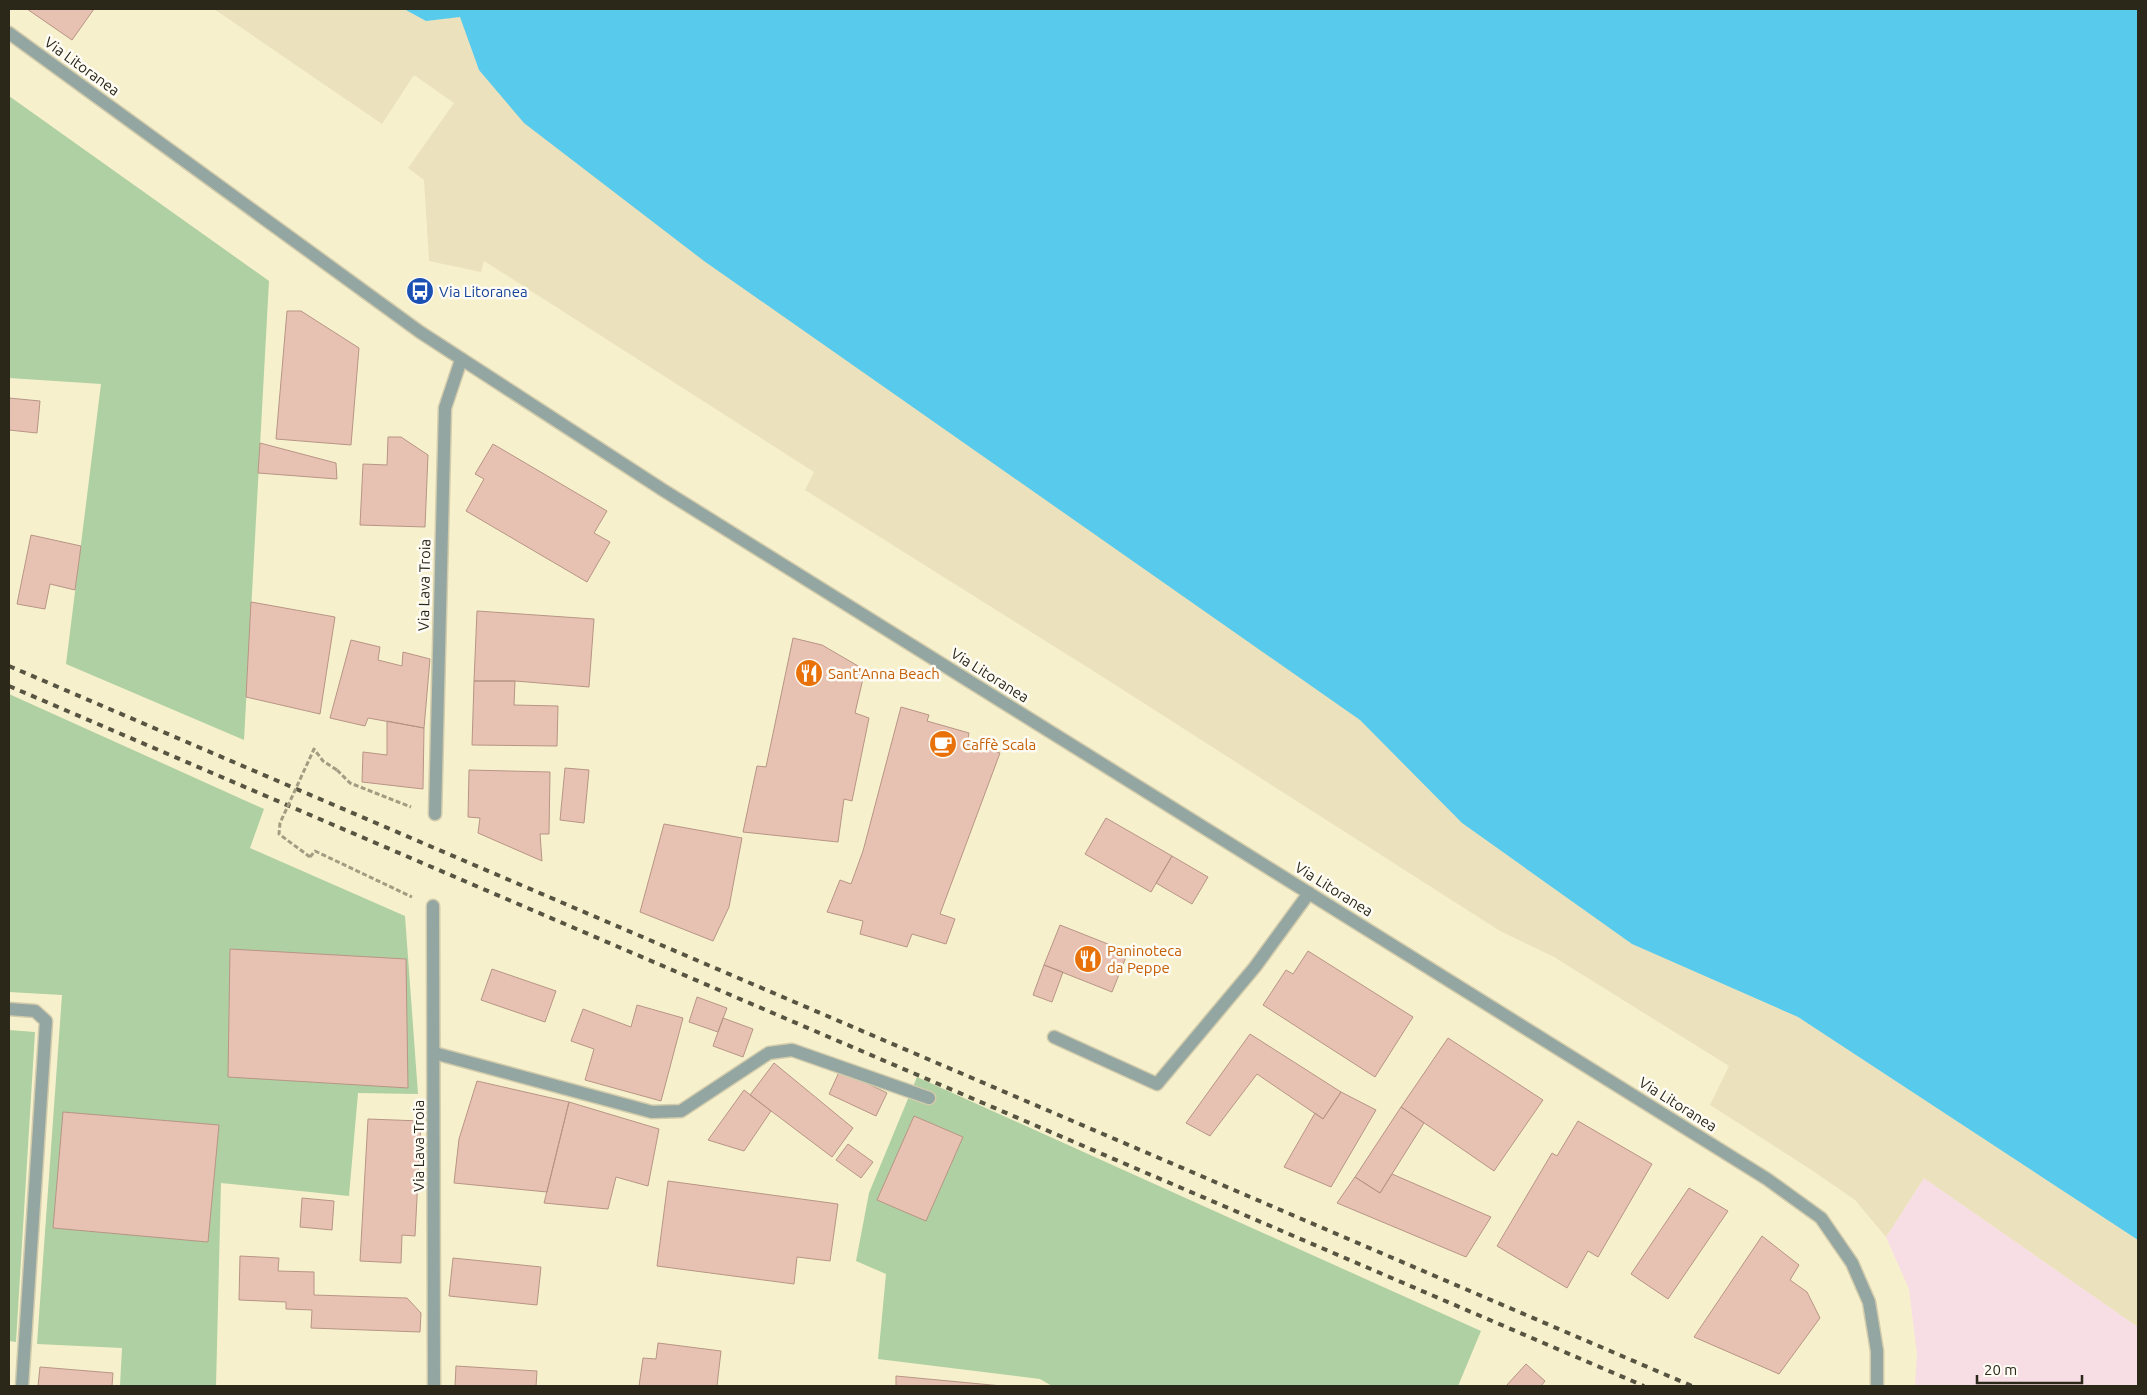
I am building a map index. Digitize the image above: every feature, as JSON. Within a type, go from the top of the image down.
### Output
[{"type":"street","name":"Via Litoranea","points":[[9,33],[461,360],[663,490],[1767,1179],[1821,1218],[1852,1263],[1869,1302],[1877,1351],[1877,1386]]},
{"type":"street","name":"Via Lava Troia","points":[[435,814],[445,408],[461,360]]},
{"type":"street","points":[[1054,1037],[1157,1084],[1255,968],[1309,893]]},
{"type":"street","name":"Via Lava Troia","points":[[433,906],[434,1386]]},
{"type":"street","points":[[9,1009],[35,1011],[46,1021],[22,1386]]},
{"type":"street","points":[[434,1053],[652,1112],[681,1111],[769,1053],[792,1050],[929,1098]]},
{"type":"path","points":[[433,906],[315,851],[310,856],[279,834],[280,823],[314,749],[324,761],[337,770],[350,783],[424,812],[435,814]]},
{"type":"shaded area","points":[[1924,1178],[2138,1327],[2138,1386],[1915,1386],[1917,1354],[1909,1289],[1886,1237]]},
{"type":"green space","points":[[9,96],[269,281],[244,740],[66,664],[101,384],[9,378]]},
{"type":"green space","points":[[9,694],[264,809],[250,848],[405,916],[418,1094],[358,1093],[349,1196],[221,1183],[216,1386],[120,1386],[122,1348],[37,1344],[62,995],[9,992]]},
{"type":"green space","points":[[9,1030],[35,1032],[16,1342],[9,1341]]},
{"type":"green space","points":[[917,1077],[1481,1331],[1458,1386],[1052,1386],[1040,1379],[878,1359],[886,1274],[856,1261],[869,1193]]},
{"type":"sand","points":[[214,9],[404,9],[426,21],[460,16],[479,70],[1360,720],[1462,823],[1632,944],[1798,1017],[2138,1240],[2138,1327],[1924,1178],[1886,1237],[1855,1200],[1710,1105],[1729,1066],[1554,957],[1500,931],[1106,679],[805,490],[814,472],[484,261],[481,272],[429,261],[424,180],[408,168],[454,103],[414,75],[382,124]]},
{"type":"water","points":[[404,9],[2138,9],[2138,1240],[1798,1017],[1632,944],[1462,823],[1360,720],[704,261],[524,123],[479,70],[460,17],[426,21]]},
{"type":"building","points":[[27,9],[94,9],[72,40]]},
{"type":"building","points":[[287,311],[301,311],[359,348],[351,445],[276,439]]},
{"type":"building","points":[[9,398],[40,401],[37,433],[9,430]]},
{"type":"building","points":[[388,437],[401,437],[428,455],[425,527],[360,525],[363,464],[387,465]]},
{"type":"building","points":[[260,443],[336,463],[337,479],[258,473]]},
{"type":"building","points":[[493,444],[607,511],[594,533],[610,542],[587,582],[466,511],[484,479],[475,474]]},
{"type":"building","points":[[31,535],[81,546],[75,590],[50,584],[45,609],[17,604]]},
{"type":"building","points":[[251,602],[335,617],[320,714],[246,697]]},
{"type":"building","points":[[477,611],[594,619],[589,687],[515,681],[474,681]]},
{"type":"building","points":[[793,638],[822,645],[865,670],[855,713],[869,718],[852,801],[844,799],[838,842],[743,832],[757,766],[766,767]]},
{"type":"building","points":[[351,640],[380,647],[378,660],[402,666],[403,652],[430,659],[424,728],[368,718],[365,726],[330,718]]},
{"type":"building","points":[[474,681],[515,681],[514,705],[558,706],[557,746],[472,745]]},
{"type":"building","points":[[901,707],[929,715],[927,721],[969,733],[967,744],[1000,753],[940,914],[955,919],[946,944],[912,934],[907,947],[860,934],[863,921],[827,912],[840,880],[851,884],[863,851]]},
{"type":"building","points":[[387,721],[424,728],[423,789],[362,782],[363,752],[387,755]]},
{"type":"building","points":[[565,768],[589,770],[584,823],[560,820]]},
{"type":"building","points":[[469,770],[550,772],[549,834],[540,834],[542,861],[478,833],[480,818],[468,817]]},
{"type":"building","points":[[1106,818],[1172,856],[1151,892],[1085,854]]},
{"type":"building","points":[[664,824],[742,838],[729,907],[713,941],[640,912]]},
{"type":"building","points":[[1172,856],[1208,877],[1192,904],[1156,883]]},
{"type":"building","points":[[1060,925],[1128,952],[1112,992],[1044,965]]},
{"type":"building","points":[[230,949],[406,959],[408,1088],[228,1077]]},
{"type":"building","points":[[1308,951],[1413,1017],[1375,1077],[1263,1005],[1286,970],[1293,974]]},
{"type":"building","points":[[1044,965],[1063,972],[1052,1002],[1033,995]]},
{"type":"building","points":[[492,969],[556,991],[545,1022],[481,1000]]},
{"type":"building","points":[[697,997],[727,1008],[718,1032],[689,1022]]},
{"type":"building","points":[[637,1005],[683,1018],[661,1101],[585,1080],[594,1049],[571,1041],[583,1009],[631,1027]]},
{"type":"building","points":[[723,1018],[753,1029],[743,1057],[713,1046]]},
{"type":"building","points":[[1250,1034],[1341,1092],[1323,1119],[1257,1074],[1210,1136],[1186,1123]]},
{"type":"building","points":[[1448,1038],[1543,1100],[1494,1171],[1401,1107]]},
{"type":"building","points":[[774,1063],[853,1128],[832,1157],[750,1095]]},
{"type":"building","points":[[840,1070],[887,1093],[876,1116],[829,1094]]},
{"type":"building","points":[[477,1081],[569,1102],[547,1192],[454,1183],[459,1139]]},
{"type":"building","points":[[744,1090],[771,1111],[744,1151],[708,1140]]},
{"type":"building","points":[[1341,1092],[1376,1110],[1331,1187],[1284,1167],[1315,1113],[1323,1119]]},
{"type":"building","points":[[569,1102],[659,1129],[648,1186],[616,1177],[608,1209],[544,1203]]},
{"type":"building","points":[[1401,1107],[1424,1123],[1380,1193],[1355,1177]]},
{"type":"building","points":[[63,1112],[219,1125],[208,1242],[53,1228]]},
{"type":"building","points":[[914,1116],[963,1137],[926,1221],[877,1200]]},
{"type":"building","points":[[368,1119],[421,1121],[415,1236],[402,1235],[401,1263],[360,1261]]},
{"type":"building","points":[[1578,1121],[1652,1164],[1598,1257],[1588,1251],[1567,1288],[1497,1246],[1552,1153],[1557,1156]]},
{"type":"building","points":[[848,1144],[873,1162],[861,1178],[836,1160]]},
{"type":"building","points":[[1392,1174],[1491,1217],[1466,1257],[1337,1203],[1355,1177],[1380,1193]]},
{"type":"building","points":[[668,1181],[838,1204],[830,1261],[797,1257],[794,1284],[657,1266]]},
{"type":"building","points":[[1689,1188],[1728,1211],[1668,1299],[1631,1274]]},
{"type":"building","points":[[302,1198],[334,1201],[332,1230],[300,1227]]},
{"type":"building","points":[[1762,1236],[1799,1265],[1790,1280],[1807,1292],[1820,1318],[1779,1374],[1694,1337]]},
{"type":"building","points":[[240,1256],[279,1258],[278,1271],[314,1272],[314,1295],[407,1298],[421,1313],[420,1332],[311,1328],[312,1310],[286,1309],[286,1302],[239,1300]]},
{"type":"building","points":[[453,1258],[541,1267],[537,1305],[449,1296]]},
{"type":"building","points":[[658,1343],[721,1351],[717,1386],[639,1386],[643,1358],[656,1359]]},
{"type":"building","points":[[1526,1364],[1545,1381],[1541,1386],[1506,1386]]},
{"type":"building","points":[[456,1366],[537,1371],[536,1386],[455,1386]]},
{"type":"building","points":[[40,1367],[113,1373],[112,1386],[38,1386]]},
{"type":"building","points":[[896,1376],[1002,1386],[896,1386]]},
{"type":"railway","points":[[9,666],[1692,1386]]},
{"type":"railway","points":[[9,686],[1644,1386]]},
{"type":"place","name":"Via Litoranea","points":[[420,291]]},
{"type":"place","name":"Sant'Anna Beach","points":[[809,673]]},
{"type":"place","name":"Caffè Scala","points":[[943,744]]},
{"type":"place","name":"Paninoteca da Peppe","points":[[1088,959]]}]
